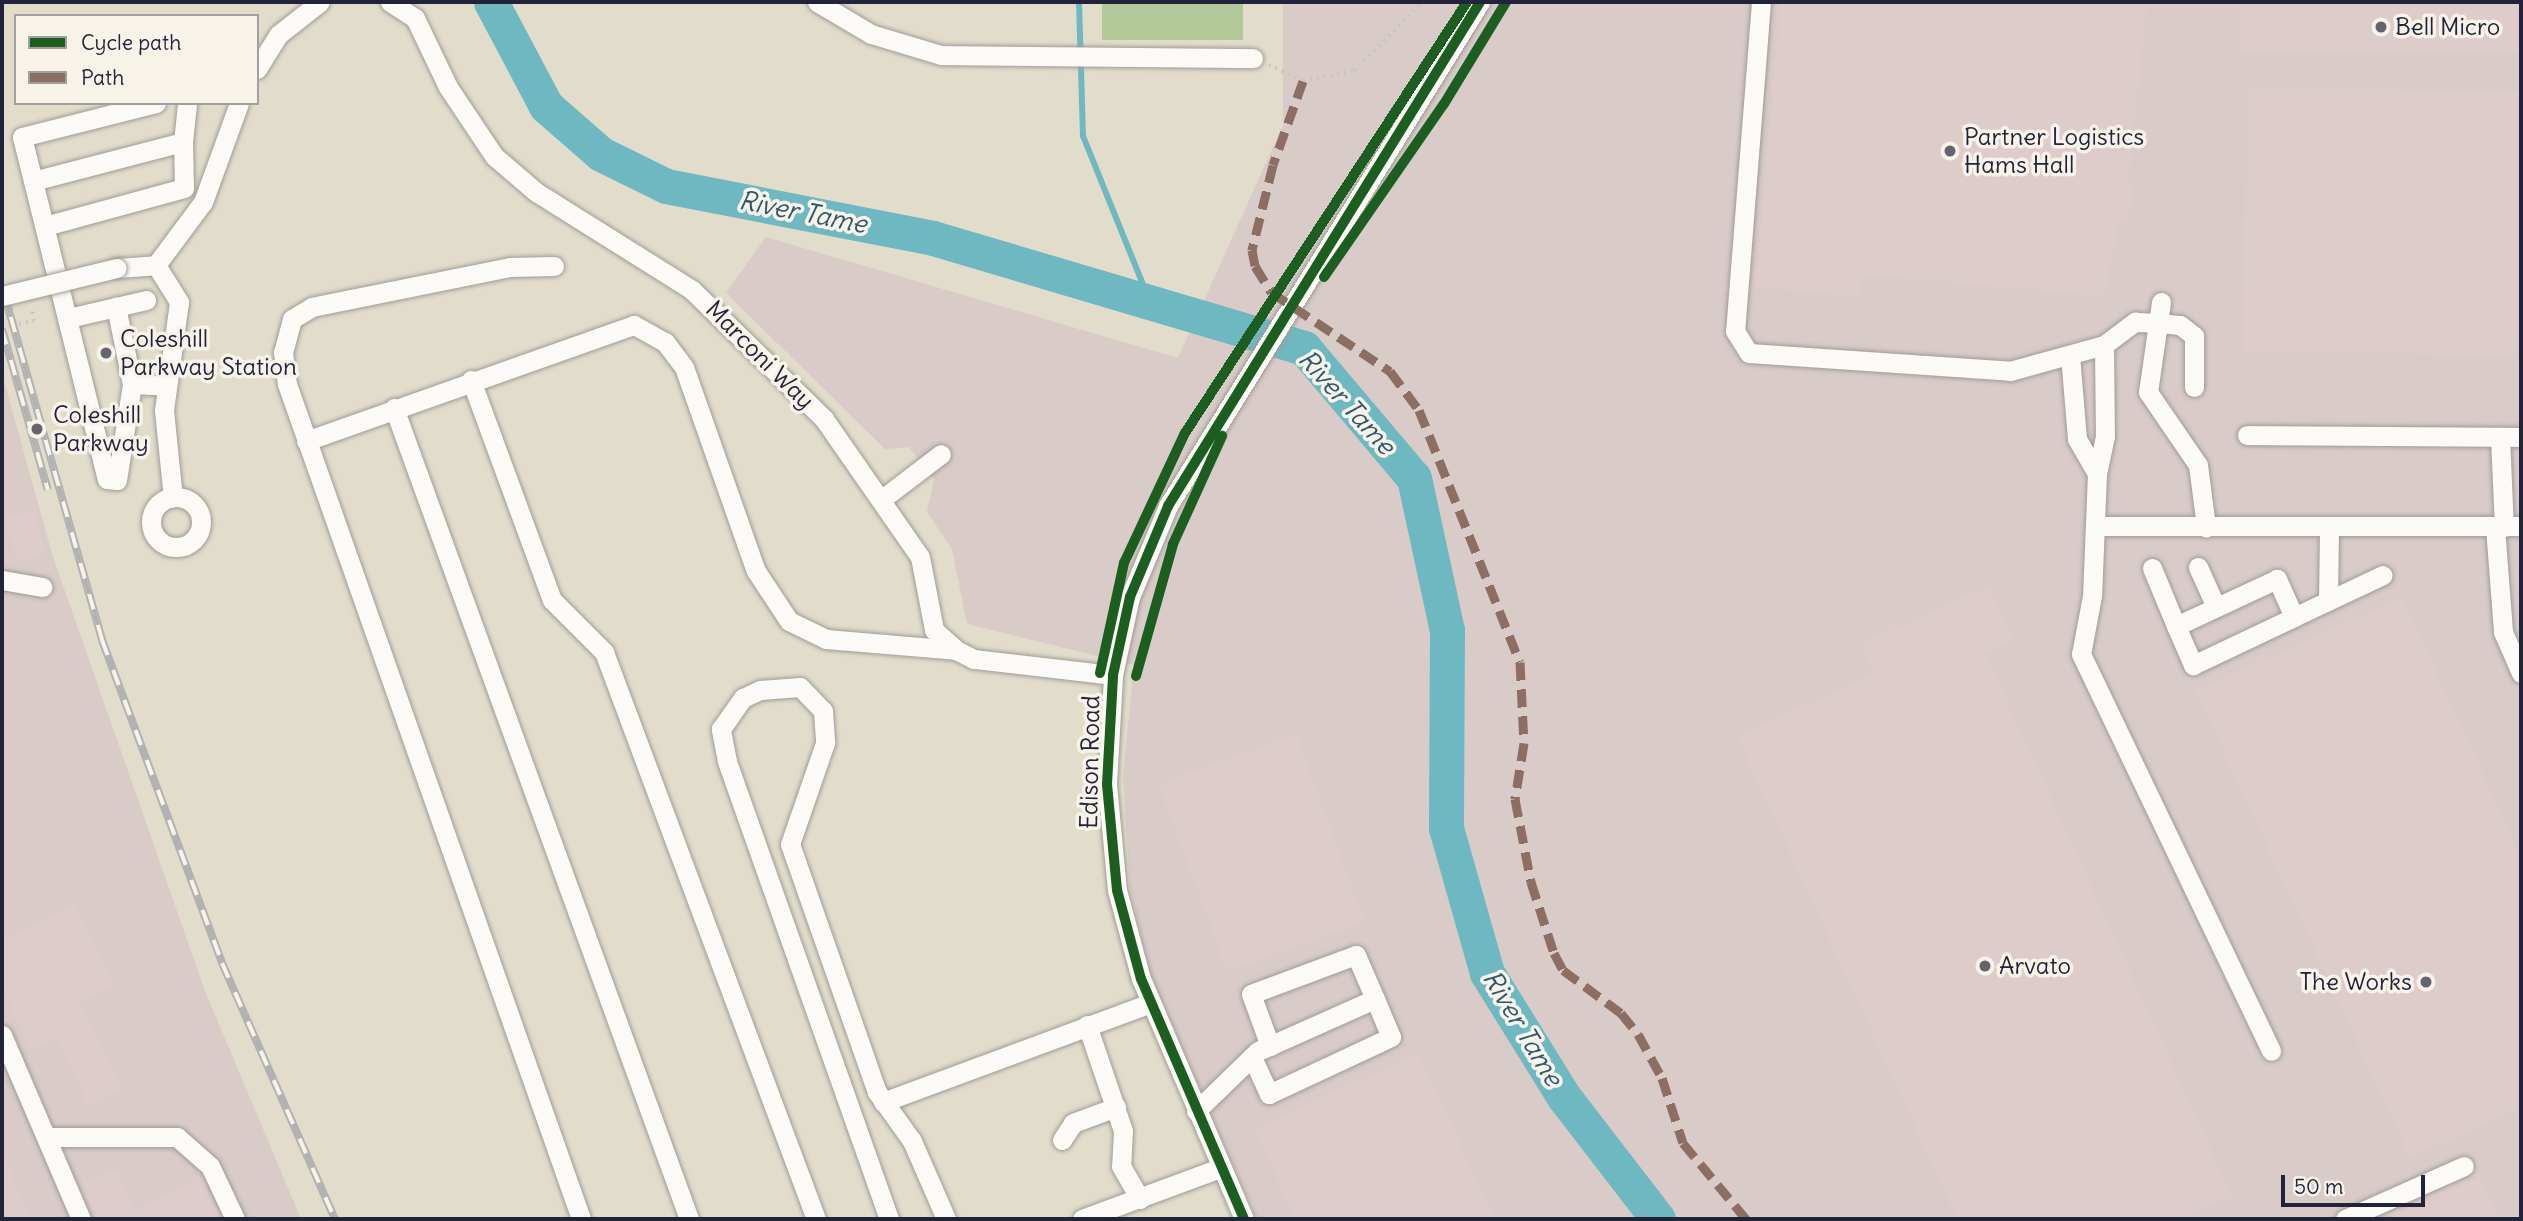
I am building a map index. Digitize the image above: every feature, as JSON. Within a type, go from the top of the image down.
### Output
[{"type":"street","points":[[259,66],[278,35],[320,2]]},
{"type":"street","name":"Marconi Way","points":[[390,2],[415,18],[448,87],[494,156],[536,192],[692,290],[737,329],[824,419],[882,499],[928,577],[934,629],[956,650]]},
{"type":"street","points":[[817,2],[908,48],[941,55],[1253,58]]},
{"type":"street","name":"Edison Road","points":[[1244,1219],[1151,1003],[1117,890],[1109,838],[1113,675],[1130,597],[1168,506],[1241,384],[1346,223],[1480,2]]},
{"type":"street","points":[[1761,2],[1735,331],[1740,344],[1763,358],[2010,371],[2104,345],[2135,322],[2160,323],[2180,326],[2194,336],[2194,387]]},
{"type":"street","points":[[116,307],[132,384],[117,480],[107,479],[22,136],[148,105]]},
{"type":"street","points":[[45,226],[184,188],[183,142],[187,105]]},
{"type":"street","points":[[2,296],[117,268],[156,265],[203,202],[238,105]]},
{"type":"street","points":[[33,181],[183,142]]},
{"type":"street","points":[[156,265],[179,302],[167,386],[173,498]]},
{"type":"street","points":[[554,266],[473,273],[302,310],[286,330],[283,352],[306,440],[581,1219]]},
{"type":"street","points":[[68,318],[146,300]]},
{"type":"street","points":[[2161,302],[2148,392],[2198,465],[2206,527]]},
{"type":"street","points":[[306,440],[622,326],[651,331],[684,367],[771,602],[789,621],[826,639],[956,650],[974,659],[1113,675]]},
{"type":"street","points":[[2104,345],[2105,436],[2097,473],[2092,596],[2081,654],[2271,1051]]},
{"type":"street","points":[[2070,355],[2077,439],[2097,473]]},
{"type":"street","points":[[471,380],[552,600],[604,652],[816,1219]]},
{"type":"street","points":[[132,384],[167,386]]},
{"type":"street","points":[[394,408],[689,1219]]},
{"type":"street","points":[[2246,435],[2521,437]]},
{"type":"street","points":[[2500,437],[2507,527],[2503,632],[2521,673]]},
{"type":"street","points":[[882,499],[941,454]]},
{"type":"street","points":[[2096,526],[2507,527]]},
{"type":"street","points":[[2328,601],[2329,528]]},
{"type":"street","points":[[2198,567],[2216,607]]},
{"type":"street","points":[[2152,568],[2193,665],[2383,575]]},
{"type":"street","points":[[2176,626],[2277,579],[2294,617]]},
{"type":"street","points":[[2,580],[42,587]]},
{"type":"street","points":[[889,1219],[727,761],[721,729],[743,698],[761,690],[800,687],[823,711],[825,743],[790,844],[883,1102],[912,1140],[946,1219]]},
{"type":"street","points":[[1252,1057],[1269,1094],[1391,1037],[1356,955],[1251,994],[1270,1046]]},
{"type":"street","points":[[1196,1111],[1252,1057],[1270,1046],[1375,999]]},
{"type":"street","points":[[883,1102],[1039,1041],[1151,1003]]},
{"type":"street","points":[[1087,1025],[1123,1131],[1121,1166],[1140,1199]]},
{"type":"street","points":[[2,1035],[50,1137],[81,1219]]},
{"type":"street","points":[[1062,1140],[1073,1123],[1116,1107]]},
{"type":"street","points":[[50,1137],[177,1137],[210,1166],[235,1219]]},
{"type":"street","points":[[2345,1219],[2464,1166]]},
{"type":"street","points":[[1082,1219],[1220,1168]]},
{"type":"path","points":[[1253,58],[1303,81],[1338,78],[1373,58],[1422,2]]},
{"type":"path","points":[[19,324],[34,321],[30,307],[24,309]]},
{"type":"shaded area","points":[[1283,2],[2521,2],[2521,1219],[1257,1219],[1151,975],[1130,888],[1123,776],[1134,665],[967,624],[952,549],[927,512],[934,479],[909,447],[885,449],[726,293],[766,237],[1178,358],[1283,125]]},
{"type":"shaded area","points":[[2,373],[52,554],[205,991],[301,1219],[2,1219]]},
{"type":"green space","points":[[1102,2],[1243,2],[1243,40],[1102,40]]},
{"type":"building","name":"Partner Logistics Hams Hall","points":[[1781,2],[2147,2],[2128,182],[2135,184],[2128,221],[2119,220],[2104,296],[1862,274],[1860,297],[1755,287]]},
{"type":"building","name":"Bell Micro","points":[[2240,2],[2521,2],[2521,52],[2240,52]]},
{"type":"building","points":[[2248,87],[2521,92],[2516,356],[2243,351]]},
{"type":"building","points":[[34,511],[47,553],[18,562],[5,520]]},
{"type":"building","name":"Arvato","points":[[1989,586],[2014,640],[1985,653],[2232,1196],[2180,1219],[1957,1219],[1737,736],[1875,674],[1861,644]]},
{"type":"building","name":"The Works","points":[[2402,597],[2521,857],[2521,1107],[2410,1158],[2196,691]]},
{"type":"building","points":[[1296,734],[1364,922],[1227,972],[1159,784]]},
{"type":"building","points":[[74,904],[113,985],[80,1001],[122,1089],[88,1105],[56,1037],[31,1049],[2,987],[2,939]]},
{"type":"building","points":[[1418,1053],[1495,1219],[1296,1219],[1254,1129]]},
{"type":"building","points":[[2,1154],[32,1219],[2,1219]]},
{"type":"building","points":[[2476,1168],[2500,1219],[2375,1219],[2469,1177]]},
{"type":"building","points":[[116,1170],[135,1209],[202,1177],[222,1219],[98,1219],[82,1186]]},
{"type":"waterway","name":"River Tame","points":[[491,2],[546,106],[601,154],[666,186],[933,238],[1304,348],[1414,478],[1447,630],[1446,828],[1487,973],[1564,1097],[1658,1219]]},
{"type":"waterway","points":[[1079,2],[1083,136],[1150,302]]},
{"type":"railway","points":[[2,286],[102,640],[222,963],[335,1219]]},
{"type":"railway","points":[[2,329],[48,490]]},
{"type":"marked path","points":[[1303,81],[1273,165],[1252,250],[1255,266],[1271,292],[1390,371],[1419,410],[1520,662],[1524,743],[1515,799],[1531,882],[1554,953],[1563,970],[1621,1013],[1638,1034],[1662,1078],[1683,1143],[1746,1219]]},
{"type":"cycle path","points":[[1100,673],[1124,563],[1185,433],[1467,2]]},
{"type":"cycle path","points":[[1244,1219],[1141,979],[1117,890],[1107,784],[1113,675],[1130,597],[1168,506],[1480,2]]},
{"type":"cycle path","points":[[1324,277],[1444,104],[1506,2]]},
{"type":"cycle path","points":[[1136,676],[1173,544],[1222,436]]},
{"type":"place","name":"Bell Micro","points":[[2381,27]]},
{"type":"place","name":"Partner Logistics Hams Hall","points":[[1950,151]]},
{"type":"place","name":"Coleshill Parkway Station","points":[[106,353]]},
{"type":"place","name":"Coleshill Parkway","points":[[37,429]]},
{"type":"place","name":"Arvato","points":[[1985,966]]},
{"type":"place","name":"The Works","points":[[2426,982]]}]
